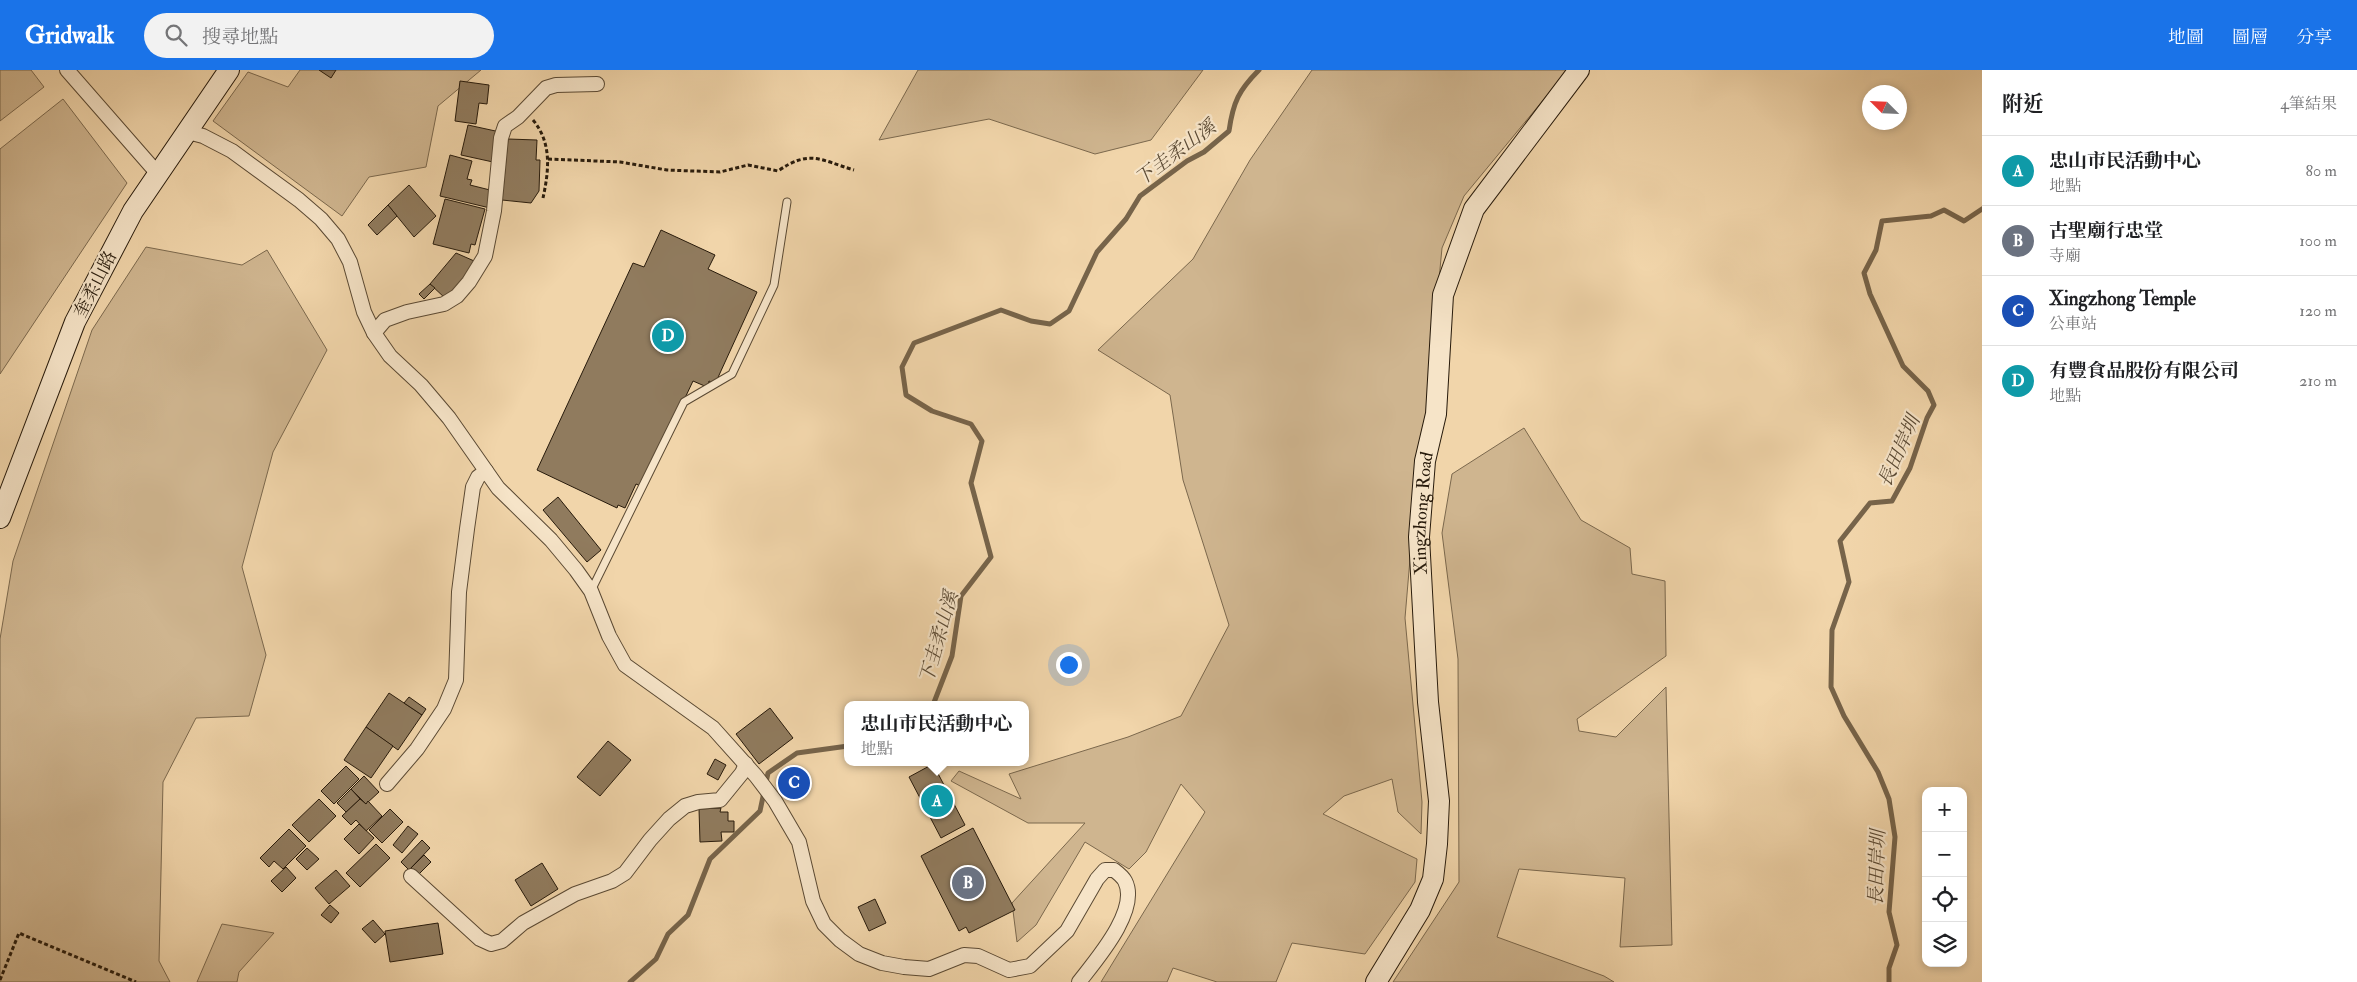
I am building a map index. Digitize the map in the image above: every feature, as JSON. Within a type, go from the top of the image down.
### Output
[{"type":"street","points":[[67,70],[158,174]]},
{"type":"street","name":"奎柔山路","points":[[0,518],[75,322],[133,211],[229,70]]},
{"type":"street","name":"Xingzhong Road","points":[[1376,982],[1420,910],[1433,879],[1437,844],[1440,800],[1428,702],[1419,537],[1425,461],[1436,414],[1443,294],[1474,209],[1579,70]]},
{"type":"street","points":[[374,333],[385,320],[407,312],[444,304],[457,296],[469,282],[485,256],[494,211],[501,138],[505,126],[546,88],[572,84],[597,84]]},
{"type":"street","points":[[188,132],[203,136],[232,151],[300,200],[321,219],[338,239],[350,262],[364,312],[374,333],[390,356],[421,385],[449,418],[498,488],[550,540],[591,591],[609,636],[625,665],[713,728],[746,764],[774,801],[799,842],[813,901],[824,924],[840,940],[859,954],[882,964],[929,968],[964,955],[978,956],[1009,970],[1030,966],[1067,931],[1104,870],[1114,870],[1125,880],[1128,895],[1125,913],[1107,946],[1079,982]]},
{"type":"street","points":[[387,784],[417,749],[439,717],[456,680],[459,592],[473,487],[478,477],[486,470]]},
{"type":"street","points":[[411,876],[480,939],[490,944],[502,941],[532,918],[575,894],[612,881],[626,872],[669,819],[685,806],[698,802],[720,800],[742,773],[746,764]]},
{"type":"lane","points":[[591,591],[684,402],[732,374],[774,285],[786,202]]},
{"type":"path","points":[[524,110],[539,126],[546,140],[548,159],[547,179],[543,198]]},
{"type":"path","points":[[548,159],[620,162],[667,170],[720,172],[748,165],[778,171],[790,163],[809,156],[854,170]]},
{"type":"path","points":[[0,980],[19,933],[136,982]]},
{"type":"shaded area","points":[[0,70],[31,70],[44,87],[0,121]]},
{"type":"shaded area","points":[[300,70],[481,70],[438,106],[426,167],[369,177],[342,216],[213,121],[248,72],[288,87]]},
{"type":"shaded area","points":[[918,70],[1203,70],[1151,140],[1095,154],[989,119],[879,140]]},
{"type":"shaded area","points":[[1312,70],[1568,70],[1464,196],[1442,248],[1438,290],[1440,397],[1415,500],[1405,618],[1422,802],[1421,834],[1398,812],[1392,779],[1344,796],[1323,814],[1417,859],[1415,882],[1365,954],[1292,943],[1276,982],[1217,982],[1173,968],[1167,982],[1101,982],[1205,812],[1181,784],[1146,852],[1129,869],[1085,842],[1036,925],[1017,942],[1012,903],[1085,823],[1028,823],[951,781],[959,771],[1021,799],[1009,774],[1128,737],[1181,716],[1229,625],[1183,480],[1170,395],[1098,350],[1193,259],[1250,160]]},
{"type":"shaded area","points":[[63,99],[127,183],[0,374],[0,149]]},
{"type":"shaded area","points":[[146,247],[242,265],[267,250],[327,350],[273,452],[242,567],[266,655],[249,716],[196,718],[163,782],[159,961],[170,982],[0,982],[0,639],[13,561],[92,330]]},
{"type":"shaded area","points":[[1524,428],[1581,520],[1630,548],[1632,574],[1665,581],[1666,656],[1577,719],[1579,731],[1616,737],[1666,687],[1672,945],[1620,947],[1625,878],[1519,869],[1497,937],[1604,976],[1614,982],[1393,982],[1459,882],[1458,659],[1442,533],[1452,474]]},
{"type":"shaded area","points":[[222,924],[274,933],[239,972],[237,982],[197,982]]},
{"type":"building","points":[[319,70],[336,70],[331,78]]},
{"type":"building","points":[[460,81],[489,85],[487,104],[479,103],[476,124],[455,121]]},
{"type":"building","points":[[468,125],[500,132],[493,162],[461,155]]},
{"type":"building","points":[[508,139],[537,140],[536,160],[540,160],[539,191],[531,203],[502,200]]},
{"type":"building","points":[[450,155],[472,161],[467,179],[472,180],[470,185],[494,191],[490,208],[440,196]]},
{"type":"building","points":[[409,185],[436,216],[414,237],[388,205]]},
{"type":"building","points":[[445,199],[485,209],[475,245],[471,244],[469,253],[433,244]]},
{"type":"building","points":[[388,205],[397,216],[377,235],[368,225]]},
{"type":"building","points":[[661,230],[715,255],[708,269],[757,292],[715,384],[709,381],[707,387],[693,381],[643,487],[636,484],[625,508],[618,505],[617,508],[537,470],[633,263],[644,267]]},
{"type":"building","points":[[456,253],[481,264],[446,299],[430,284]]},
{"type":"building","points":[[430,284],[435,288],[424,299],[419,294]]},
{"type":"building","points":[[558,497],[601,550],[587,562],[543,510]]},
{"type":"building","points":[[389,693],[422,715],[398,750],[366,727]]},
{"type":"building","points":[[409,697],[426,709],[422,715],[404,703]]},
{"type":"building","points":[[770,708],[793,738],[759,764],[736,734]]},
{"type":"building","points":[[366,727],[393,746],[371,778],[344,760]]},
{"type":"building","points":[[608,741],[631,760],[600,796],[577,777]]},
{"type":"building","points":[[715,759],[726,765],[718,780],[707,774]]},
{"type":"building","points":[[346,766],[359,779],[334,804],[321,791]]},
{"type":"building","points":[[929,766],[934,766],[965,825],[941,838],[909,777]]},
{"type":"building","points":[[364,776],[379,792],[366,804],[351,789]]},
{"type":"building","points":[[351,789],[360,799],[346,812],[337,803]]},
{"type":"building","points":[[319,799],[336,816],[309,842],[292,825]]},
{"type":"building","points":[[360,799],[366,804],[368,801],[382,816],[366,831],[356,820],[351,825],[342,816]]},
{"type":"building","points":[[721,808],[720,812],[728,812],[728,821],[734,821],[734,832],[721,832],[722,841],[700,842],[699,809]]},
{"type":"building","points":[[390,809],[403,822],[382,843],[369,830]]},
{"type":"building","points":[[359,824],[374,838],[359,854],[344,839]]},
{"type":"building","points":[[408,826],[418,834],[402,853],[393,845]]},
{"type":"building","points":[[973,828],[1015,910],[969,933],[966,927],[959,931],[921,856]]},
{"type":"building","points":[[289,829],[306,846],[283,869],[274,861],[269,867],[260,858]]},
{"type":"building","points":[[422,840],[430,848],[409,870],[401,862]]},
{"type":"building","points":[[376,844],[390,858],[360,887],[346,873]]},
{"type":"building","points":[[307,848],[319,859],[307,870],[296,859]]},
{"type":"building","points":[[424,855],[431,862],[418,875],[411,868]]},
{"type":"building","points":[[542,863],[558,889],[531,906],[515,880]]},
{"type":"building","points":[[286,867],[296,878],[282,892],[271,881]]},
{"type":"building","points":[[336,870],[350,886],[329,904],[315,888]]},
{"type":"building","points":[[875,899],[886,923],[869,931],[858,907]]},
{"type":"building","points":[[330,905],[339,913],[331,923],[321,915]]},
{"type":"building","points":[[373,920],[385,934],[375,943],[362,929]]},
{"type":"building","points":[[438,923],[443,954],[390,962],[385,931]]},
{"type":"waterway","name":"下圭柔山溪","points":[[935,701],[952,656],[961,596],[991,557],[971,483],[982,441],[971,424],[932,411],[906,395],[902,367],[914,343],[1001,310],[1031,321],[1050,324],[1069,311],[1097,252],[1126,219],[1140,196],[1187,161],[1204,152],[1229,131],[1238,97],[1246,84],[1259,70]]},
{"type":"waterway","name":"長田岸圳","points":[[1889,982],[1889,968],[1897,945],[1889,912],[1895,837],[1889,799],[1878,772],[1844,716],[1831,687],[1832,630],[1849,582],[1840,541],[1870,503],[1892,501],[1910,468],[1927,418],[1934,405],[1928,391],[1903,366],[1870,294],[1864,273],[1876,250],[1882,221],[1931,216],[1944,210],[1964,221],[1982,209]]},
{"type":"waterway","name":"下圭柔山溪","points":[[630,982],[656,959],[668,934],[688,915],[710,859],[760,811],[768,773],[797,753],[844,747]]},
{"type":"place","name":"有豐食品股份有限公司","points":[[668,336]]},
{"type":"place","name":"Xingzhong Temple","points":[[794,783]]},
{"type":"place","name":"忠山市民活動中心","points":[[937,801]]},
{"type":"place","name":"古聖廟行忠堂","points":[[968,883]]}]
